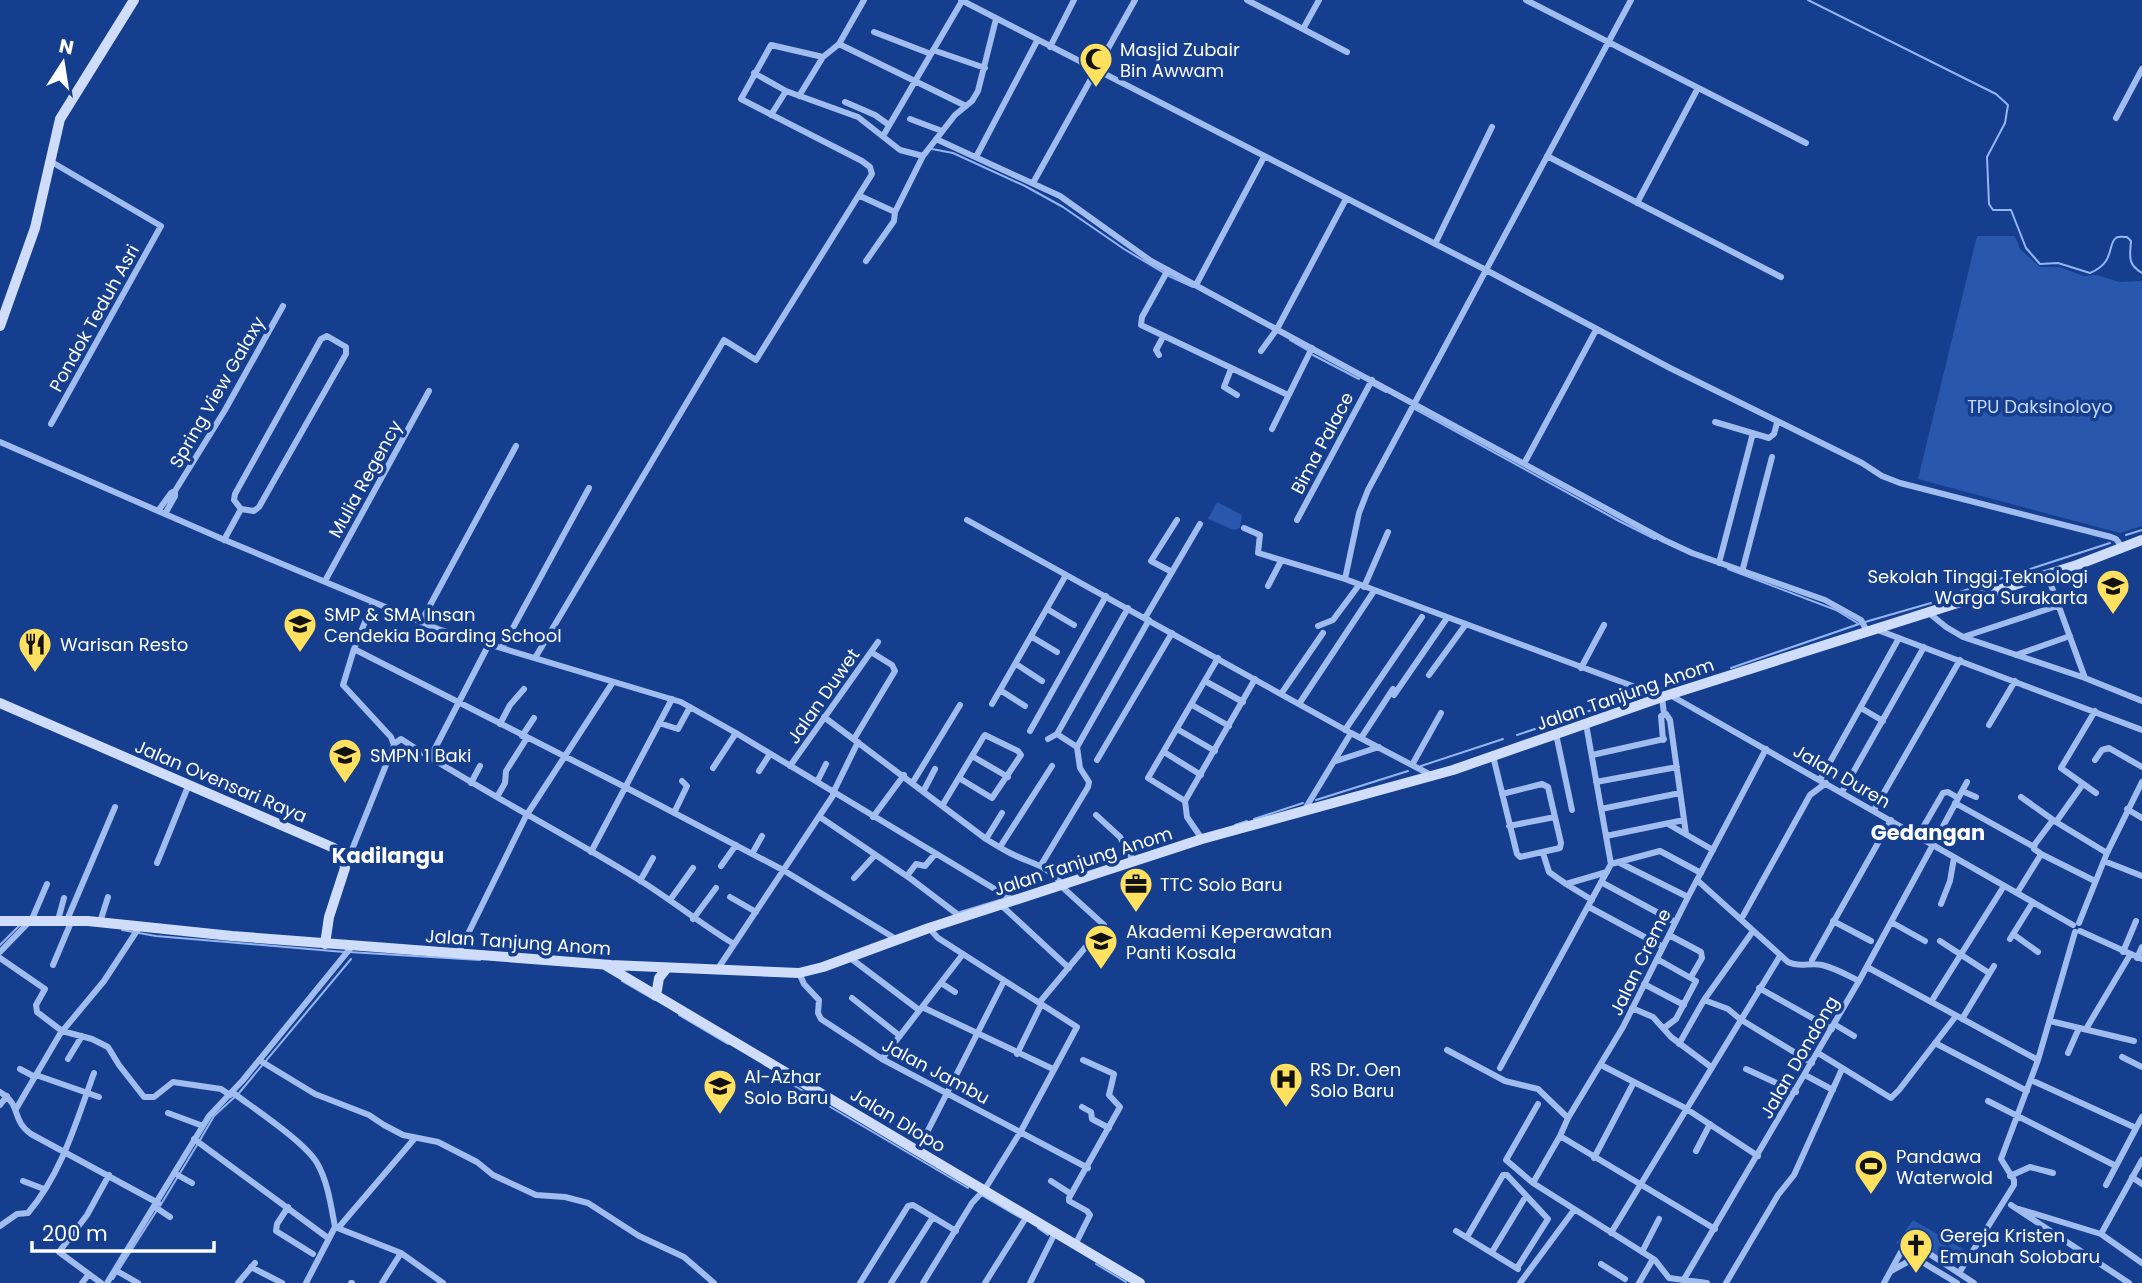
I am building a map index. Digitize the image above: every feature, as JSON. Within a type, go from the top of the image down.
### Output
[{"type":"main road","points":[[0,326],[35,228],[58,124],[134,0]]},
{"type":"main road","name":"Jalan Tanjung Anom","points":[[0,921],[32,919],[100,922],[137,930],[325,944],[350,950],[799,973],[1202,839],[1493,757],[1661,695],[1873,627],[1929,613],[2077,565],[2142,540]]},
{"type":"main road","name":"Jalan Ovensari Raya","points":[[0,703],[334,848],[343,857],[345,868]]},
{"type":"main road","points":[[325,944],[329,917],[345,868]]},
{"type":"main road","name":"Jalan Dlopo","points":[[604,965],[985,1189],[1025,1219],[1055,1233],[1140,1283]]},
{"type":"main road","points":[[656,996],[659,978],[667,968]]},
{"type":"street","points":[[799,96],[823,57],[839,44],[864,0]]},
{"type":"street","points":[[883,136],[962,0],[1486,270],[1596,330],[1777,423],[1862,463],[1882,476],[1900,483],[2111,537],[2122,547]]},
{"type":"street","points":[[1050,47],[1074,0]]},
{"type":"street","points":[[1033,183],[1135,0]]},
{"type":"street","points":[[1247,0],[1347,52]]},
{"type":"street","points":[[1303,29],[1319,0]]},
{"type":"street","points":[[1526,0],[1806,143]]},
{"type":"street","points":[[1345,579],[1363,500],[1631,0]]},
{"type":"street","points":[[866,261],[894,221],[895,212],[923,156],[978,91],[996,19]]},
{"type":"street","points":[[874,32],[985,68]]},
{"type":"street","points":[[976,157],[1037,41]]},
{"type":"street","points":[[535,658],[724,340],[756,360],[873,174],[870,167],[741,99],[772,44],[823,57]]},
{"type":"street","points":[[839,44],[966,106]]},
{"type":"street","points":[[2116,118],[2142,69]]},
{"type":"street","points":[[754,73],[786,91],[858,117],[901,150],[923,156]]},
{"type":"street","points":[[1637,202],[1698,88]]},
{"type":"street","points":[[771,116],[786,91]]},
{"type":"street","points":[[845,102],[875,115],[889,125]]},
{"type":"street","points":[[910,119],[942,131]]},
{"type":"street","points":[[1435,244],[1492,127]]},
{"type":"street","points":[[936,139],[1060,195],[1166,273],[1196,285],[1277,328],[1664,540],[1742,572],[1825,600],[1873,627],[1924,648],[2142,730]]},
{"type":"street","points":[[1547,156],[1782,277]]},
{"type":"street","points":[[1196,285],[1264,157]]},
{"type":"street","name":"Pondok Teduh Asri","points":[[50,161],[161,226],[51,424]]},
{"type":"street","points":[[860,196],[895,212]]},
{"type":"street","points":[[1261,351],[1277,328],[1346,199]]},
{"type":"street","points":[[1166,273],[1140,323],[1163,337],[1288,395]]},
{"type":"street","name":"Spring View Galaxy","points":[[161,513],[175,496],[175,491],[225,410],[283,306]]},
{"type":"street","points":[[1526,460],[1596,330]]},
{"type":"street","points":[[327,337],[345,347],[346,354],[259,507],[254,511],[241,509],[234,500],[235,494],[321,339],[327,337]]},
{"type":"street","points":[[1159,355],[1156,350],[1163,337]]},
{"type":"street","points":[[1272,429],[1312,348]]},
{"type":"street","points":[[1231,369],[1224,387],[1237,395]]},
{"type":"street","name":"Bima Palace","points":[[1297,520],[1372,380]]},
{"type":"street","name":"Mulia Regency","points":[[325,581],[429,391]]},
{"type":"street","points":[[1716,422],[1772,438],[1777,423]]},
{"type":"street","points":[[1719,563],[1753,433]]},
{"type":"street","points":[[0,442],[421,622],[672,699],[690,707],[1013,900]]},
{"type":"street","points":[[421,622],[516,446]]},
{"type":"street","points":[[1742,572],[1772,457]]},
{"type":"street","points":[[502,648],[589,488]]},
{"type":"street","points":[[224,540],[241,509]]},
{"type":"street","points":[[967,520],[1433,776]]},
{"type":"street","points":[[1172,572],[1151,561],[1177,520]]},
{"type":"street","points":[[1041,865],[1088,787],[1089,782],[1080,768],[1077,747],[1199,524]]},
{"type":"street","points":[[1244,528],[1259,535],[1258,553],[1280,561],[1268,586]]},
{"type":"street","points":[[1281,694],[1320,629],[1333,620],[1362,586],[1388,532]]},
{"type":"street","name":"Jalan Duren","points":[[1280,561],[1345,579],[1581,668],[1661,695],[1766,749],[2077,928],[2133,956]]},
{"type":"street","points":[[2047,574],[2085,678]]},
{"type":"street","points":[[992,704],[1066,575]]},
{"type":"street","points":[[1299,704],[1374,591]]},
{"type":"street","points":[[1030,731],[1106,596]]},
{"type":"street","points":[[373,602],[344,676],[345,689],[391,737],[394,744]]},
{"type":"street","points":[[1963,636],[2060,605]]},
{"type":"street","points":[[1048,738],[1057,734],[1128,608]]},
{"type":"street","points":[[1048,609],[1074,625]]},
{"type":"street","points":[[1929,613],[1963,636],[2085,678],[2142,701]]},
{"type":"street","points":[[1305,810],[1336,761],[1348,731],[1422,617]]},
{"type":"street","points":[[1361,738],[1447,618]]},
{"type":"street","points":[[1429,675],[1466,624]]},
{"type":"street","points":[[1581,668],[1604,625]]},
{"type":"street","points":[[1097,760],[1172,632]]},
{"type":"street","points":[[2016,655],[2070,636]]},
{"type":"street","points":[[1032,637],[1057,652]]},
{"type":"street","points":[[1743,916],[1810,795],[1823,782],[1899,638]]},
{"type":"street","name":"Jalan Duwet","points":[[790,766],[878,642]]},
{"type":"street","points":[[430,758],[489,644]]},
{"type":"street","points":[[2040,646],[2044,664]]},
{"type":"street","points":[[1842,792],[1924,648]]},
{"type":"street","points":[[354,649],[783,870],[896,940]]},
{"type":"street","points":[[717,970],[820,817],[834,793],[856,740],[895,671],[892,665],[871,652]]},
{"type":"street","points":[[1185,801],[1148,780],[1218,658]]},
{"type":"street","points":[[1874,810],[1960,660]]},
{"type":"street","points":[[1016,664],[1042,681]]},
{"type":"street","points":[[1202,839],[1187,817],[1185,801],[1255,679]]},
{"type":"street","points":[[1205,681],[1243,702]]},
{"type":"street","points":[[1989,725],[2015,681]]},
{"type":"street","points":[[458,954],[526,816],[613,682]]},
{"type":"street","points":[[500,724],[510,705],[524,689]]},
{"type":"street","points":[[1000,690],[1025,706]]},
{"type":"street","points":[[1661,695],[1664,714],[1660,720],[1663,740]]},
{"type":"street","points":[[591,852],[672,699]]},
{"type":"street","points":[[913,782],[960,705]]},
{"type":"street","points":[[1192,705],[1229,726]]},
{"type":"street","points":[[659,723],[678,729],[690,707]]},
{"type":"street","points":[[1861,708],[1883,721]]},
{"type":"street","points":[[2095,711],[2061,768],[2096,793]]},
{"type":"street","points":[[1412,765],[1441,713]]},
{"type":"street","points":[[1664,714],[1670,716],[1686,834]]},
{"type":"street","points":[[497,797],[505,783],[506,771],[534,718]]},
{"type":"street","points":[[824,718],[904,775],[986,839],[1050,871],[1061,885],[1104,925],[1040,1004],[1017,1054]]},
{"type":"street","points":[[1586,724],[1606,836],[1614,863],[1688,897]]},
{"type":"street","points":[[1177,729],[1215,751]]},
{"type":"street","points":[[713,768],[736,733]]},
{"type":"street","points":[[1057,734],[1077,747]]},
{"type":"street","points":[[1556,734],[1572,810]]},
{"type":"street","points":[[942,806],[972,756],[987,735],[1018,751],[1020,757],[994,797],[990,798],[959,778]]},
{"type":"street","points":[[1592,755],[1673,738]]},
{"type":"street","points":[[345,868],[394,744],[401,739],[526,816],[640,881],[734,944]]},
{"type":"street","points":[[1336,761],[1379,747]]},
{"type":"street","points":[[2095,760],[2102,750],[2109,748],[2142,768]]},
{"type":"street","name":"Jalan Creme","points":[[1533,1183],[1568,1118],[1623,1027],[1766,749]]},
{"type":"street","points":[[1164,752],[1201,775]]},
{"type":"street","points":[[759,771],[770,754]]},
{"type":"street","points":[[972,756],[1008,777]]},
{"type":"street","points":[[1493,757],[1509,826],[1518,856],[1543,853],[1561,846],[1546,785],[1502,794]]},
{"type":"street","points":[[817,782],[825,764]]},
{"type":"street","points":[[471,783],[480,766]]},
{"type":"street","points":[[1000,847],[1052,766]]},
{"type":"street","points":[[1596,782],[1677,767]]},
{"type":"street","points":[[924,790],[935,769]]},
{"type":"street","points":[[873,817],[904,775]]},
{"type":"street","points":[[674,813],[687,786],[682,781]]},
{"type":"street","name":"Jalan Dondong","points":[[1678,1281],[1715,1229],[1796,1091],[1967,782]]},
{"type":"street","points":[[1959,1273],[2014,1185],[2001,1159],[2038,1060],[2077,928],[2107,853],[2142,782]]},
{"type":"street","points":[[157,863],[189,784]]},
{"type":"street","points":[[2034,847],[2083,785]]},
{"type":"street","points":[[1962,791],[1976,797]]},
{"type":"street","points":[[1918,836],[1943,793],[1948,792],[1957,801],[2034,847],[2041,854],[2095,881]]},
{"type":"street","points":[[1601,809],[1680,793]]},
{"type":"street","points":[[2021,797],[2107,853]]},
{"type":"street","points":[[53,965],[66,920],[114,807]]},
{"type":"street","points":[[2127,810],[2142,818]]},
{"type":"street","points":[[986,839],[1002,813]]},
{"type":"street","points":[[1096,815],[1120,837],[1134,862]]},
{"type":"street","points":[[820,817],[907,876],[961,917]]},
{"type":"street","points":[[1509,826],[1555,817]]},
{"type":"street","points":[[1606,836],[1684,820]]},
{"type":"street","points":[[1812,960],[1891,820]]},
{"type":"street","points":[[1668,824],[1713,849]]},
{"type":"street","points":[[752,854],[762,836]]},
{"type":"street","points":[[721,866],[736,845]]},
{"type":"street","points":[[1500,1068],[1607,872],[1614,863],[1660,851],[1699,876],[1780,956],[1797,966],[1811,963],[1822,965],[1859,981]]},
{"type":"street","points":[[1543,853],[1549,872],[1590,903],[1663,947]]},
{"type":"street","points":[[907,876],[916,864],[925,866],[935,854]]},
{"type":"street","points":[[2017,893],[2041,854]]},
{"type":"street","points":[[854,878],[875,855]]},
{"type":"street","points":[[640,881],[653,858]]},
{"type":"street","points":[[1941,904],[1950,881],[1954,858]]},
{"type":"street","points":[[2104,861],[2142,876]]},
{"type":"street","points":[[670,900],[693,868]]},
{"type":"street","points":[[1566,884],[1607,872]]},
{"type":"street","points":[[1601,882],[1675,922]]},
{"type":"street","points":[[0,952],[32,919],[47,884]]},
{"type":"street","points":[[1931,1002],[2004,886]]},
{"type":"street","points":[[693,919],[716,888]]},
{"type":"street","points":[[100,922],[108,897]]},
{"type":"street","points":[[730,897],[756,912]]},
{"type":"street","points":[[64,898],[66,920]]},
{"type":"street","points":[[2033,902],[2011,937],[2038,952]]},
{"type":"street","points":[[1001,905],[1069,968]]},
{"type":"street","points":[[1833,921],[1871,941]]},
{"type":"street","points":[[2133,956],[2136,921]]},
{"type":"street","points":[[1891,922],[1925,941]]},
{"type":"street","points":[[923,1283],[972,1203],[985,1189],[1021,1131],[1077,1027],[938,938],[929,928]]},
{"type":"street","points":[[16,1109],[62,1031],[104,981],[137,930]]},
{"type":"street","points":[[1679,1044],[1704,1000],[1753,931]]},
{"type":"street","points":[[1669,935],[1701,952],[1702,958],[1691,977]]},
{"type":"street","points":[[1818,1053],[1893,1097],[1935,1043],[1959,1018],[1992,969],[1960,955],[1940,942]]},
{"type":"street","points":[[2068,1053],[2133,956],[2142,947]]},
{"type":"street","points":[[107,1283],[197,1142],[203,1126],[262,1062],[350,950]]},
{"type":"street","points":[[882,1059],[963,954]]},
{"type":"street","points":[[1611,1233],[1780,956]]},
{"type":"street","points":[[849,957],[920,1008],[1053,1069]]},
{"type":"street","points":[[0,958],[43,986],[45,991],[35,1010],[62,1031],[108,1047],[144,1097],[154,1097],[173,1082],[221,1090],[234,1094],[300,1145],[316,1161],[337,1227]]},
{"type":"street","points":[[1657,959],[1691,977],[1696,983],[1676,1019],[1664,1028]]},
{"type":"street","points":[[1867,967],[2038,1060]]},
{"type":"street","name":"Jalan Jambu","points":[[799,973],[804,984],[819,1000],[818,1013],[821,1020],[882,1059],[1088,1168]]},
{"type":"street","points":[[918,1150],[1004,981]]},
{"type":"street","points":[[941,983],[955,992]]},
{"type":"street","points":[[1644,984],[1684,1005]]},
{"type":"street","points":[[1759,988],[1854,1036]]},
{"type":"street","points":[[852,998],[900,1036]]},
{"type":"street","points":[[1704,1000],[1728,1009],[1812,1063]]},
{"type":"street","points":[[1632,1008],[1653,1017],[1679,1044],[1711,1067]]},
{"type":"street","points":[[2050,1021],[2134,1041]]},
{"type":"street","points":[[68,1059],[82,1036]]},
{"type":"street","points":[[1935,1043],[2027,1091]]},
{"type":"street","points":[[1447,1050],[1505,1081],[1538,1088],[1568,1118]]},
{"type":"street","points":[[2122,1057],[2142,1068]]},
{"type":"street","points":[[1075,1245],[1090,1215],[1069,1201],[1071,1194],[1120,1107],[1109,1095],[1115,1076],[1083,1060]]},
{"type":"street","points":[[262,1062],[315,1094],[369,1115],[392,1130],[415,1138],[429,1139],[448,1147],[477,1162],[493,1175],[536,1195],[565,1197],[588,1203],[639,1236],[684,1257],[714,1283]]},
{"type":"street","points":[[1601,1065],[1685,1108],[1758,1156]]},
{"type":"street","points":[[20,1069],[99,1097]]},
{"type":"street","points":[[1746,1069],[1796,1091]]},
{"type":"street","points":[[1726,1283],[1794,1175],[1842,1069]]},
{"type":"street","points":[[0,1226],[17,1214],[28,1213],[44,1189],[66,1153],[94,1073]]},
{"type":"street","points":[[1805,1075],[1833,1090]]},
{"type":"street","points":[[2031,1080],[2136,1128]]},
{"type":"street","points":[[1594,1158],[1634,1083]]},
{"type":"street","points":[[0,1092],[7,1096],[16,1109],[23,1129],[109,1175],[170,1217]]},
{"type":"street","points":[[0,1105],[7,1096]]},
{"type":"street","points":[[1988,1101],[2116,1166]]},
{"type":"street","points":[[1538,1104],[1506,1160],[1533,1183],[1653,1259],[1667,1277],[1678,1281],[1707,1283]]},
{"type":"street","points":[[1082,1107],[1091,1112],[1092,1119],[1110,1128]]},
{"type":"street","points":[[168,1113],[203,1126]]},
{"type":"street","points":[[2106,1185],[2142,1117]]},
{"type":"street","points":[[1696,1151],[1710,1124]]},
{"type":"street","points":[[1560,1136],[1715,1229]]},
{"type":"street","points":[[306,1283],[328,1238],[415,1138]]},
{"type":"street","points":[[197,1142],[328,1238]]},
{"type":"street","points":[[2101,1234],[2142,1160]]},
{"type":"street","points":[[2010,1176],[2030,1167],[2053,1173]]},
{"type":"street","points":[[177,1174],[192,1183]]},
{"type":"street","points":[[1467,1237],[1504,1174],[1548,1219],[1517,1268]]},
{"type":"street","points":[[101,1283],[59,1252],[87,1215],[109,1175]]},
{"type":"street","points":[[2132,1177],[2142,1184]]},
{"type":"street","points":[[23,1181],[44,1189]]},
{"type":"street","points":[[1051,1181],[1071,1194]]},
{"type":"street","points":[[972,1203],[974,1183]]},
{"type":"street","points":[[1492,1252],[1526,1196]]},
{"type":"street","points":[[860,1283],[906,1208],[913,1205],[956,1231]]},
{"type":"street","points":[[2011,1205],[2129,1283]]},
{"type":"street","points":[[288,1207],[277,1224],[276,1231],[313,1255]]},
{"type":"street","points":[[2019,1209],[2101,1234],[2142,1263]]},
{"type":"street","points":[[1520,1283],[1574,1210]]},
{"type":"street","points":[[891,1283],[933,1217]]},
{"type":"street","points":[[985,1283],[1025,1219]]},
{"type":"street","points":[[1642,1252],[1659,1219]]},
{"type":"street","points":[[337,1227],[401,1254],[443,1283]]},
{"type":"street","points":[[1457,1231],[1525,1274]]},
{"type":"street","points":[[1030,1283],[1055,1233]]},
{"type":"street","points":[[1884,1283],[1901,1252],[1914,1246],[1922,1248],[1974,1283]]},
{"type":"street","points":[[382,1283],[401,1254]]},
{"type":"street","points":[[1639,1283],[1653,1259]]},
{"type":"street","points":[[1891,1271],[1917,1259],[1957,1283]]},
{"type":"street","points":[[1601,1264],[1625,1279]]},
{"type":"street","points":[[238,1283],[253,1265],[282,1283]]},
{"type":"street","points":[[1946,1276],[1951,1268]]},
{"type":"street","points":[[117,1271],[138,1283]]},
{"type":"street","points":[[82,1283],[89,1274]]},
{"type":"street","points":[[1612,1283],[1617,1275]]},
{"type":"green space","name":"TPU Daksinoloyo","points":[[1977,236],[2015,236],[2020,249],[2040,267],[2059,267],[2084,276],[2097,275],[2119,282],[2142,281],[2142,526],[2120,533],[1918,479]]},
{"type":"green space","points":[[1217,502],[1242,515],[1240,528],[1234,530],[1208,519]]},
{"type":"green space","points":[[1913,1220],[1965,1250],[1954,1266],[1915,1241],[1907,1239],[1896,1244]]},
{"type":"waterway","points":[[1808,0],[1996,94],[2008,105],[2005,123],[1987,157],[1989,204],[1993,210],[2011,210],[2026,248],[2040,264],[2058,263],[2090,273],[2104,264],[2116,238],[2127,237],[2131,241],[2132,263],[2142,273]]},
{"type":"waterway","points":[[932,149],[953,153],[1025,186],[1063,207],[1124,249],[1193,287]]},
{"type":"waterway","points":[[1290,340],[1307,350]]},
{"type":"waterway","points":[[1313,355],[1359,379]]},
{"type":"waterway","points":[[1373,385],[1386,392]]},
{"type":"waterway","points":[[1415,409],[1655,539]]},
{"type":"waterway","points":[[2126,535],[2142,530]]},
{"type":"waterway","points":[[1938,599],[2110,543]]},
{"type":"waterway","points":[[1728,569],[1836,610],[1859,624]]},
{"type":"waterway","points":[[1865,622],[1931,603]]},
{"type":"waterway","points":[[1731,668],[1859,624]]},
{"type":"waterway","points":[[1651,691],[1667,687]]},
{"type":"waterway","points":[[1517,735],[1643,693]]},
{"type":"waterway","points":[[1421,766],[1503,739]]},
{"type":"waterway","points":[[1316,800],[1408,771]]},
{"type":"waterway","points":[[1254,819],[1303,803]]},
{"type":"waterway","points":[[1235,825],[1247,821]]},
{"type":"waterway","points":[[960,912],[1003,899]]},
{"type":"waterway","points":[[0,945],[19,926]]},
{"type":"waterway","points":[[122,930],[156,936],[344,952]]},
{"type":"waterway","points":[[349,952],[480,960]]},
{"type":"waterway","points":[[200,1140],[214,1116],[239,1093],[351,959]]},
{"type":"waterway","points":[[622,981],[653,999]]},
{"type":"waterway","points":[[679,1015],[728,1044]]},
{"type":"waterway","points":[[793,1085],[968,1188]]},
{"type":"waterway","points":[[180,1173],[197,1145]]},
{"type":"waterway","points":[[160,1206],[177,1178]]},
{"type":"waterway","points":[[983,1196],[1021,1218]]},
{"type":"waterway","points":[[113,1279],[157,1210]]},
{"type":"waterway","points":[[1038,1228],[1048,1235]]},
{"type":"waterway","points":[[1096,1264],[1126,1282]]},
{"type":"place","name":"Masjid Zubair Bin Awwam","points":[[1096,89]]},
{"type":"place","name":"Sekolah Tinggi Teknologi Warga Surakarta","points":[[2113,616]]},
{"type":"place","name":"SMP & SMA Insan Cendekia Boarding School","points":[[300,654]]},
{"type":"place","name":"Warisan Resto","points":[[35,674]]},
{"type":"place","name":"SMPN 1 Baki","points":[[345,785]]},
{"type":"place","name":"TTC Solo Baru","points":[[1136,914]]},
{"type":"place","name":"Akademi Keperawatan Panti Kosala","points":[[1101,971]]},
{"type":"place","name":"RS Dr. Oen Solo Baru","points":[[1286,1109]]},
{"type":"place","name":"Al-Azhar Solo Baru","points":[[720,1116]]},
{"type":"place","name":"Pandawa Waterwold","points":[[1871,1196]]},
{"type":"place","name":"Gereja Kristen Emunah Solobaru","points":[[1916,1275]]},
{"type":"district","name":"Gedangan","points":[[1928,832]]},
{"type":"district","name":"Kadilangu","points":[[388,855]]}]
